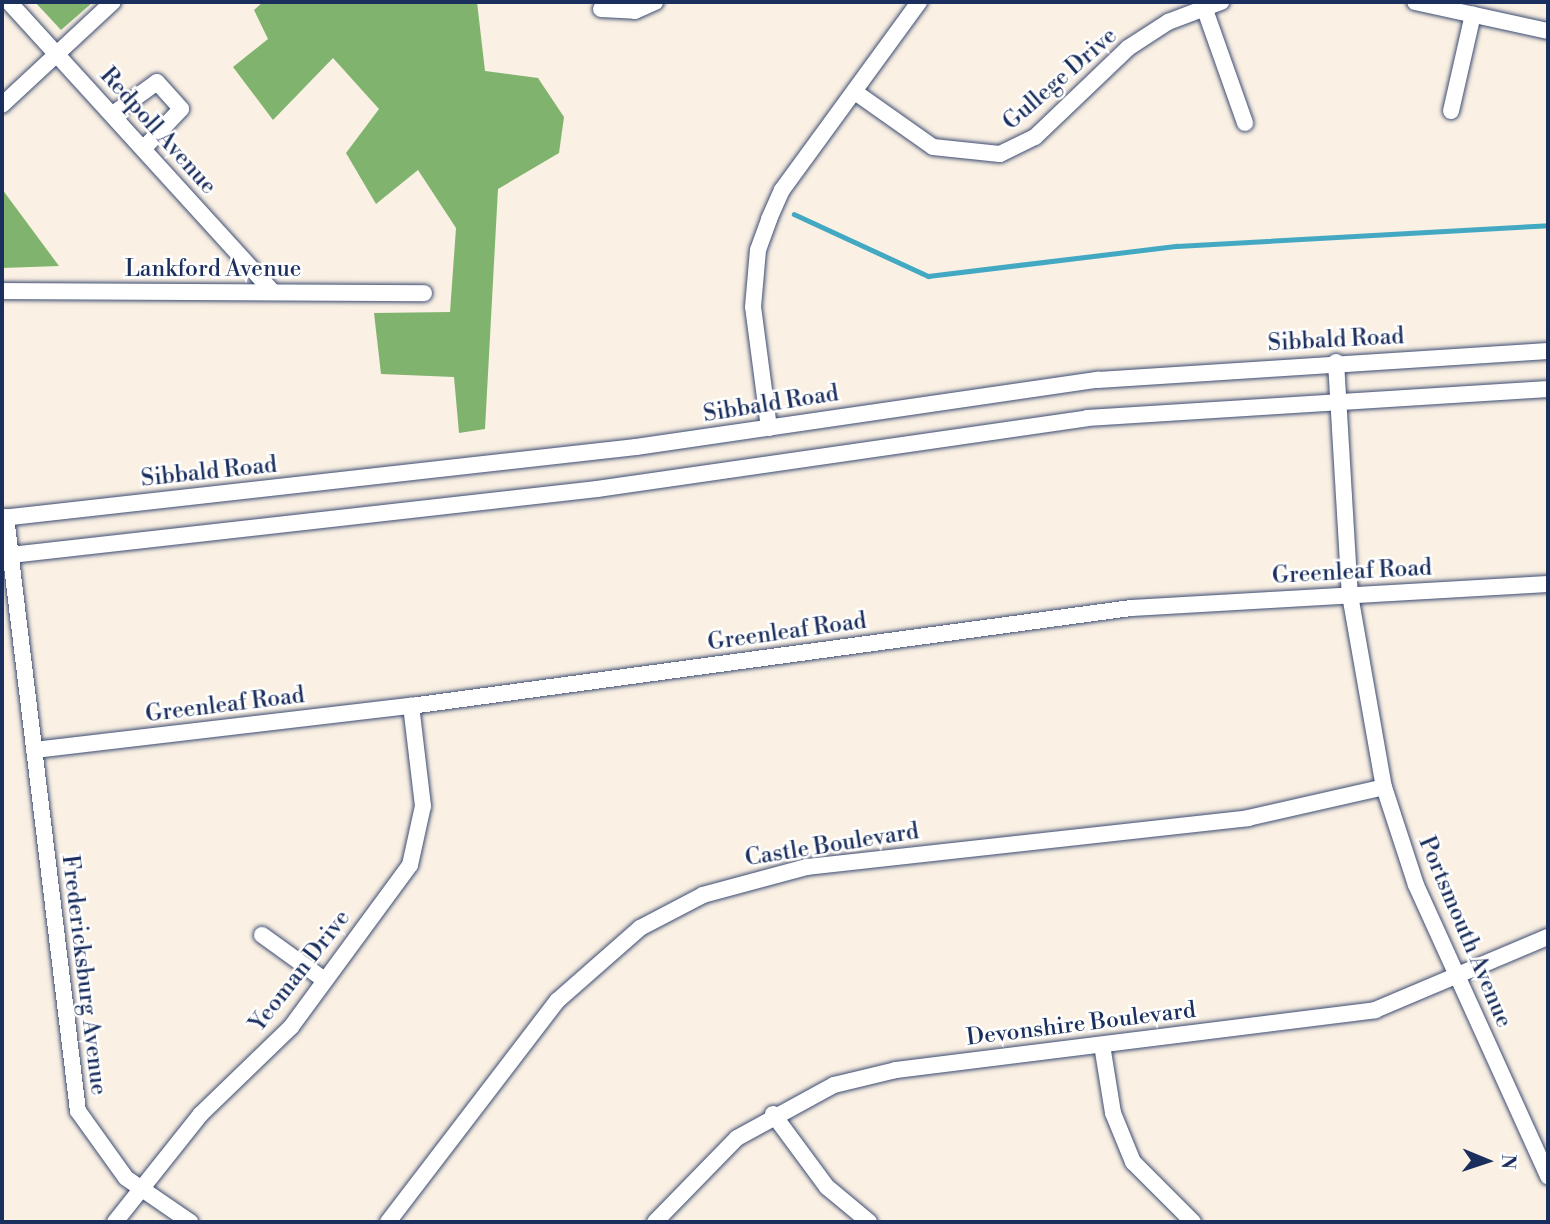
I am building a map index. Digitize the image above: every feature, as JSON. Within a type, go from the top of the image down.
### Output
[{"type":"street","name":"Redpoll Avenue","points":[[9,2],[273,292]]},
{"type":"street","points":[[2,105],[114,2]]},
{"type":"street","points":[[601,9],[635,11],[655,2]]},
{"type":"street","points":[[769,428],[753,307],[758,250],[782,190],[919,2]]},
{"type":"street","name":"Gullege Drive","points":[[856,92],[933,147],[1000,153],[1035,137],[1128,48],[1204,7],[1221,2]]},
{"type":"street","points":[[1415,2],[1548,31]]},
{"type":"street","points":[[1204,7],[1245,123]]},
{"type":"street","points":[[1451,111],[1473,14]]},
{"type":"street","points":[[113,114],[157,82],[181,109],[143,149]]},
{"type":"street","name":"Lankford Avenue","points":[[2,291],[424,293]]},
{"type":"street","name":"Sibbald Road","points":[[4,518],[769,428],[1085,382],[1336,362],[1548,351]]},
{"type":"street","name":"Portsmouth Avenue","points":[[1336,362],[1350,594],[1384,787],[1416,885],[1548,1176]]},
{"type":"street","points":[[6,556],[597,489],[1087,418],[1548,389]]},
{"type":"street","name":"Fredericksburg Avenue","points":[[4,518],[6,556],[34,750],[78,1111],[101,1150],[141,1189],[190,1222]]},
{"type":"street","name":"Greenleaf Road","points":[[34,750],[411,706],[1131,608],[1548,584]]},
{"type":"street","name":"Yeoman Drive","points":[[115,1222],[201,1114],[291,1027],[417,847],[423,806],[411,706]]},
{"type":"street","name":"Castle Boulevard","points":[[388,1222],[557,1001],[640,928],[703,895],[807,867],[1248,818],[1384,787]]},
{"type":"street","points":[[262,934],[323,979]]},
{"type":"street","name":"Devonshire Boulevard","points":[[655,1222],[708,1160],[773,1114],[865,1076],[1347,1015],[1457,980],[1548,937]]},
{"type":"street","points":[[1102,1045],[1113,1114],[1128,1152],[1150,1185],[1193,1222]]},
{"type":"street","points":[[773,1114],[814,1172],[869,1222]]},
{"type":"green space","points":[[35,2],[93,2],[61,30]]},
{"type":"green space","points":[[263,2],[477,2],[485,71],[538,78],[564,117],[559,153],[498,189],[485,429],[459,433],[454,377],[381,374],[374,313],[450,312],[456,228],[418,170],[376,204],[346,153],[379,109],[333,58],[273,120],[233,67],[268,39],[254,10]]},
{"type":"green space","points":[[2,189],[59,266],[2,268]]},
{"type":"waterway","points":[[794,214],[928,276],[1177,246],[1548,225]]}]
